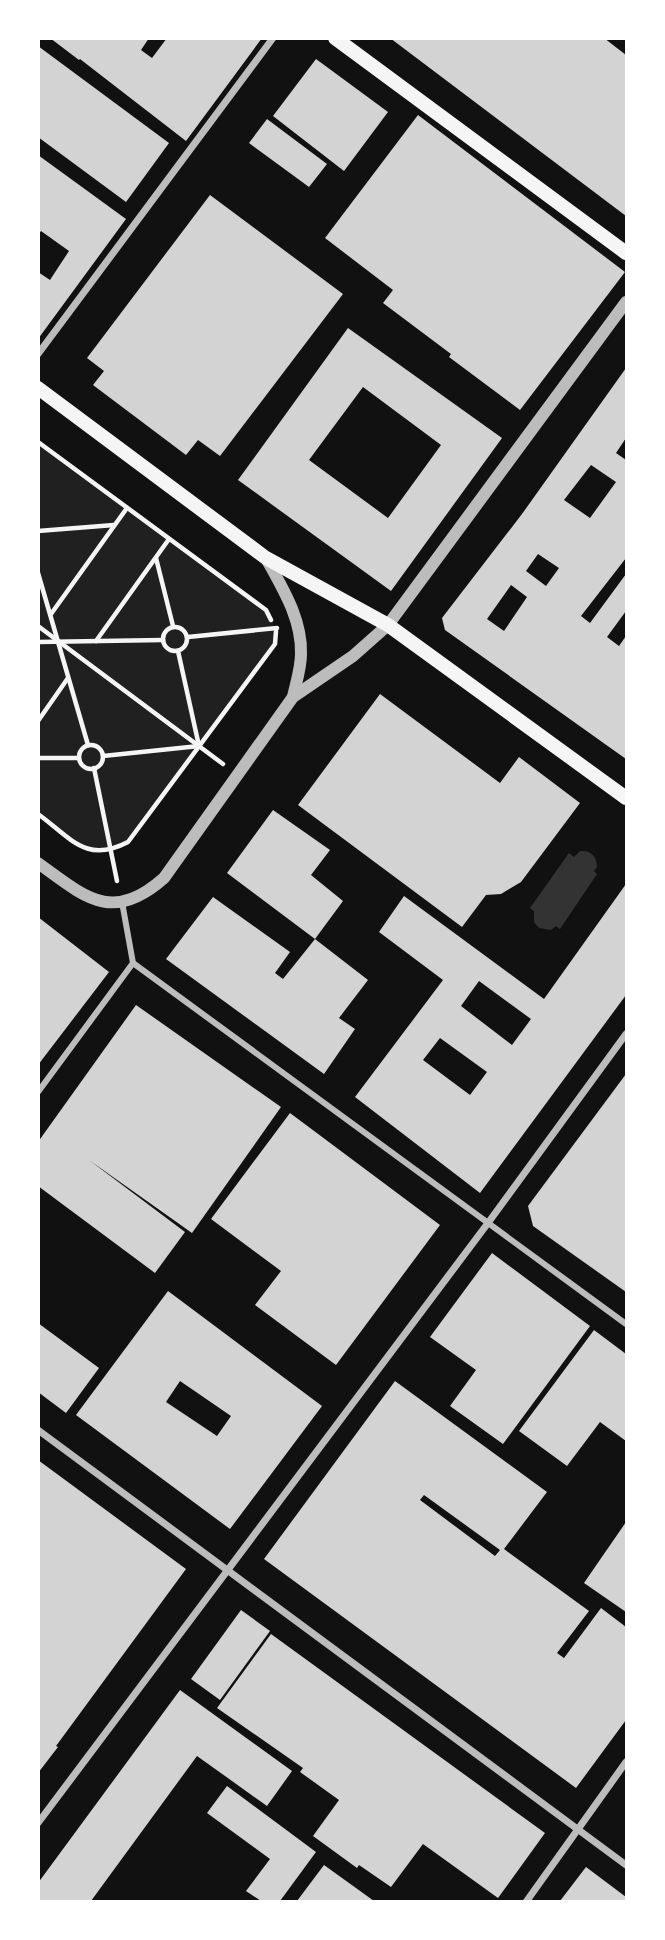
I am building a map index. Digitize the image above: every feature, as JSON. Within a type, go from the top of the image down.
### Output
[{"type":"main road","points":[[335,38],[626,253]]},
{"type":"main road","points":[[38,388],[266,558],[388,625],[626,798]]},
{"type":"street","points":[[38,354],[274,38]]},
{"type":"street","points":[[38,863],[84,896],[122,902],[148,892],[164,878],[293,697],[353,656],[388,625],[626,302]]},
{"type":"street","points":[[266,558],[299,626],[302,656],[293,697]]},
{"type":"street","points":[[122,902],[133,963],[626,1324]]},
{"type":"street","points":[[38,1093],[133,963]]},
{"type":"street","points":[[38,1823],[488,1223],[626,1034]]},
{"type":"street","points":[[38,1430],[626,1865]]},
{"type":"street","points":[[526,1902],[626,1762]]},
{"type":"path","points":[[38,442],[265,610],[276,628],[275,644],[128,842],[111,851],[88,850],[38,814]]},
{"type":"path","points":[[51,614],[127,508]]},
{"type":"path","points":[[38,531],[114,525]]},
{"type":"path","points":[[96,641],[169,539]]},
{"type":"path","points":[[156,557],[173,626]]},
{"type":"path","points":[[38,573],[88,745]]},
{"type":"path","points":[[38,626],[239,775]]},
{"type":"path","points":[[173,626],[181,628],[188,637]]},
{"type":"path","points":[[163,640],[165,633],[173,626]]},
{"type":"path","points":[[188,637],[299,626]]},
{"type":"path","points":[[163,640],[170,649],[178,650],[186,645],[188,637]]},
{"type":"path","points":[[38,642],[163,640]]},
{"type":"path","points":[[178,650],[199,746]]},
{"type":"path","points":[[38,721],[69,677]]},
{"type":"path","points":[[88,745],[96,746],[103,756],[102,762],[94,768],[85,768],[79,758],[80,751],[88,745]]},
{"type":"path","points":[[103,756],[199,746]]},
{"type":"path","points":[[38,758],[79,758]]},
{"type":"path","points":[[94,768],[122,902]]},
{"type":"shaded area","points":[[38,442],[265,610],[276,628],[275,644],[128,842],[113,848],[90,849],[80,845],[39,814]]},
{"type":"shaded area","points":[[580,851],[594,857],[597,867],[594,871],[597,874],[560,929],[556,926],[551,930],[539,928],[534,922],[534,911],[530,908],[569,853],[574,857]]},
{"type":"building","points":[[50,38],[149,38],[141,50],[152,58],[167,38],[262,38],[186,141]]},
{"type":"building","points":[[390,38],[604,38],[626,55],[626,216]]},
{"type":"building","points":[[38,46],[169,143],[126,202],[38,137]]},
{"type":"building","points":[[316,59],[388,112],[344,171],[273,116]]},
{"type":"building","points":[[418,115],[625,272],[520,410],[383,303],[393,290],[325,238]]},
{"type":"building","points":[[267,119],[327,164],[309,187],[249,143]]},
{"type":"building","points":[[38,155],[126,219],[38,339],[38,272],[50,280],[69,251],[41,231],[38,235]]},
{"type":"building","points":[[210,195],[343,294],[220,456],[198,440],[186,455],[93,385],[104,371],[87,358]]},
{"type":"building","points":[[348,328],[502,438],[391,591],[238,480]],"holes":[[[363,387],[441,445],[388,518],[309,460]]]},
{"type":"building","points":[[626,368],[626,438],[616,453],[626,460],[626,558],[581,616],[590,623],[626,574],[626,611],[607,637],[619,646],[626,636],[626,759],[445,630],[442,618],[522,514]],"holes":[[[591,465],[616,482],[590,518],[564,500]],[[538,554],[559,568],[546,586],[526,571]],[[511,585],[527,597],[504,631],[487,619]]]},
{"type":"building","points":[[380,694],[500,783],[519,757],[580,803],[521,882],[501,894],[486,895],[462,927],[298,805]]},
{"type":"building","points":[[273,810],[330,850],[311,875],[343,901],[315,939],[227,873]]},
{"type":"building","points":[[626,884],[626,995],[480,1193],[355,1097],[443,980],[379,932],[404,896],[544,999]],"holes":[[[479,981],[531,1019],[512,1045],[461,1006]],[[440,1038],[487,1072],[470,1095],[423,1060]]]},
{"type":"building","points":[[213,897],[290,952],[275,973],[283,979],[315,939],[368,980],[339,1018],[355,1029],[324,1074],[166,959]]},
{"type":"building","points":[[38,917],[109,972],[38,1065]]},
{"type":"building","points":[[136,1005],[281,1107],[192,1233],[89,1160],[185,1232],[155,1273],[38,1186],[38,1142]]},
{"type":"building","points":[[626,1074],[626,1292],[533,1226],[528,1206]]},
{"type":"building","points":[[290,1113],[440,1225],[336,1365],[255,1305],[281,1271],[211,1219]]},
{"type":"building","points":[[492,1253],[590,1326],[503,1444],[450,1406],[476,1370],[430,1337]]},
{"type":"building","points":[[168,1291],[322,1406],[230,1529],[76,1415]],"holes":[[[180,1381],[231,1416],[217,1436],[166,1402]]]},
{"type":"building","points":[[38,1323],[99,1368],[66,1413],[38,1392]]},
{"type":"building","points":[[594,1330],[626,1354],[626,1441],[600,1422],[567,1466],[519,1431]]},
{"type":"building","points":[[395,1381],[547,1492],[504,1549],[589,1611],[557,1653],[564,1658],[601,1608],[626,1627],[626,1720],[576,1788],[264,1559]],"holes":[[[424,1495],[500,1550],[495,1556],[420,1500]]]},
{"type":"building","points":[[38,1460],[186,1569],[38,1773]]},
{"type":"building","points":[[626,1522],[626,1612],[584,1583]]},
{"type":"building","points":[[241,1610],[270,1631],[220,1700],[191,1679]]},
{"type":"building","points":[[271,1634],[545,1833],[498,1898],[423,1844],[391,1887],[359,1865],[357,1868],[313,1836],[339,1800],[300,1772],[303,1768],[217,1708]]},
{"type":"building","points":[[180,1690],[292,1771],[267,1806],[197,1756],[91,1901],[38,1901],[38,1883]]},
{"type":"building","points":[[227,1786],[316,1852],[280,1901],[261,1901],[246,1891],[270,1859],[207,1813]]},
{"type":"building","points":[[324,1865],[374,1901],[297,1901]]},
{"type":"building","points":[[586,1867],[626,1897],[626,1901],[560,1901]]}]
